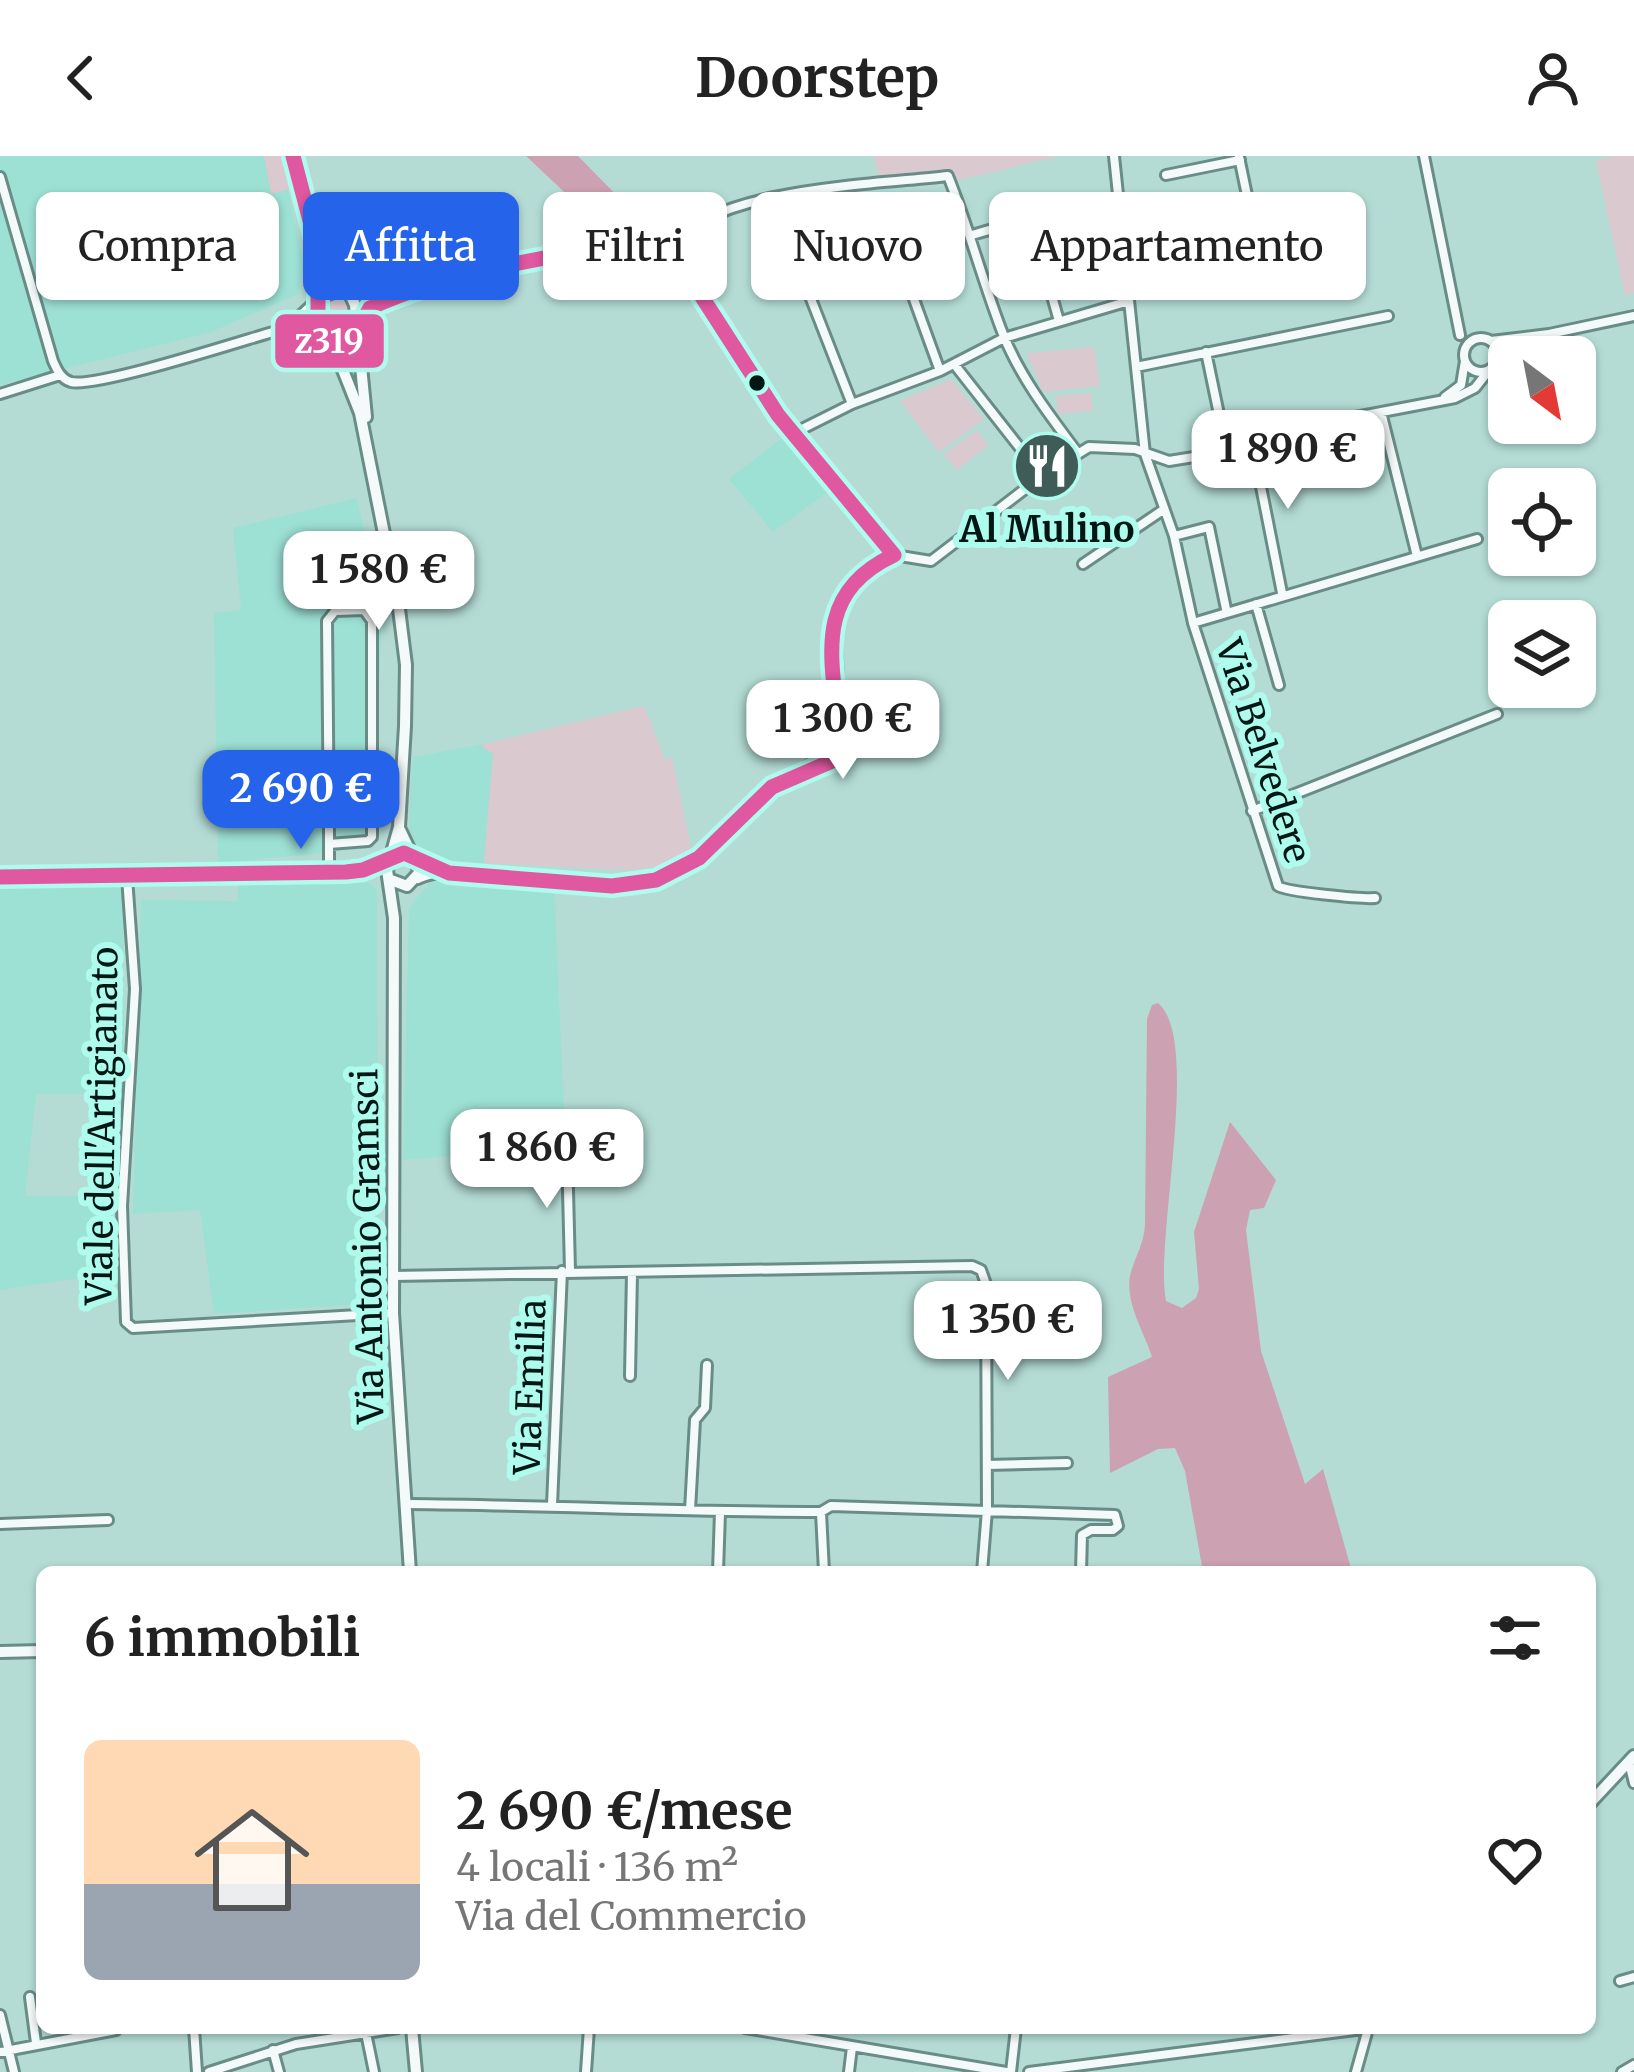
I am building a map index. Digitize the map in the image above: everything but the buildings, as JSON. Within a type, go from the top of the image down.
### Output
[{"type":"street","points":[[293,156],[306,192]]},
{"type":"street","name":"Via Belvedere","points":[[1114,156],[1145,454],[1174,536],[1193,623],[1278,886],[1288,892],[1375,898]]},
{"type":"street","points":[[1424,156],[1465,358],[1477,371],[1488,368]]},
{"type":"street","points":[[1166,175],[1239,158],[1246,192]]},
{"type":"street","points":[[805,192],[948,176],[954,192]]},
{"type":"street","points":[[0,177],[60,375],[73,382],[112,377],[283,329],[304,318],[320,300]]},
{"type":"street","points":[[965,218],[1004,338],[1040,402],[1077,452]]},
{"type":"street","points":[[972,236],[1030,218],[1059,321]]},
{"type":"street","points":[[352,300],[367,438],[406,665],[399,827],[387,870],[391,880]]},
{"type":"street","points":[[283,329],[306,330],[344,344],[353,338],[367,311],[388,300]]},
{"type":"street","points":[[706,300],[736,354],[792,434],[894,555]]},
{"type":"street","points":[[811,300],[852,404]]},
{"type":"street","points":[[914,300],[940,371]]},
{"type":"street","points":[[792,434],[852,404],[940,371],[1004,338],[1129,301]]},
{"type":"street","points":[[317,302],[324,338],[344,370],[367,438]]},
{"type":"street","points":[[1136,367],[1388,316]]},
{"type":"street","points":[[1532,336],[1634,316]]},
{"type":"street","points":[[1544,336],[1549,334]]},
{"type":"street","points":[[1460,335],[1471,341],[1488,340]]},
{"type":"street","points":[[1439,401],[1460,385],[1471,341]]},
{"type":"street","points":[[1206,352],[1226,448]]},
{"type":"street","points":[[954,364],[1042,476]]},
{"type":"street","points":[[363,871],[402,886],[428,874],[449,873],[611,886],[656,880],[699,858],[772,787],[835,761],[843,746],[833,629],[836,608],[876,565],[894,555],[931,561],[1077,452],[1109,446],[1169,461],[1439,401],[1470,392],[1488,372]]},
{"type":"street","points":[[0,394],[60,375]]},
{"type":"street","points":[[1381,412],[1417,556]]},
{"type":"street","points":[[1252,440],[1282,592]]},
{"type":"street","points":[[1083,563],[1163,510]]},
{"type":"street","name":"Via Belvedere","points":[[1174,536],[1209,527],[1226,609]]},
{"type":"street","points":[[1193,623],[1477,539]]},
{"type":"street","points":[[1256,604],[1279,685]]},
{"type":"street","points":[[329,844],[372,837],[372,621],[364,610],[335,611],[327,621],[329,873]]},
{"type":"street","points":[[1252,811],[1497,714]]},
{"type":"street","points":[[399,827],[420,868],[415,882]]},
{"type":"street","points":[[0,877],[329,873],[363,871],[402,854],[449,873]]},
{"type":"street","name":"Viale dell'Artigianato","points":[[127,877],[135,1004],[122,1206],[126,1322],[133,1328],[393,1313]]},
{"type":"street","name":"Via Antonio Gramsci","points":[[391,880],[393,1313],[410,1566]]},
{"type":"street","name":"Via Antonio Gramsci","points":[[394,918],[415,882]]},
{"type":"street","name":"Via Emilia","points":[[552,1504],[566,1271],[567,1150]]},
{"type":"street","points":[[392,1276],[959,1266],[981,1270],[986,1284],[987,1466],[982,1566]]},
{"type":"street","points":[[630,1376],[632,1273]]},
{"type":"street","points":[[689,1510],[695,1420],[705,1408],[707,1365]]},
{"type":"street","points":[[987,1466],[1067,1463]]},
{"type":"street","points":[[406,1504],[552,1504],[720,1512],[820,1512],[831,1506],[1115,1515],[1118,1526],[1113,1530],[1082,1535],[1081,1566]]},
{"type":"street","points":[[718,1566],[720,1512]]},
{"type":"street","points":[[820,1512],[824,1566]]},
{"type":"street","points":[[0,1524],[108,1520]]},
{"type":"street","points":[[0,1652],[36,1651]]},
{"type":"street","points":[[1631,1759],[1634,1783]]},
{"type":"street","points":[[1596,1797],[1631,1759]]},
{"type":"street","points":[[1620,1981],[1634,1977]]},
{"type":"street","points":[[30,1997],[36,2043]]},
{"type":"street","points":[[0,2015],[3,2050],[14,2072]]},
{"type":"street","points":[[3,2050],[91,2034]]},
{"type":"street","points":[[194,2034],[196,2072]]},
{"type":"street","points":[[209,2072],[273,2050],[361,2034]]},
{"type":"street","points":[[366,2034],[374,2072]]},
{"type":"street","points":[[413,2034],[416,2072]]},
{"type":"street","points":[[589,2034],[586,2072],[597,2072]]},
{"type":"street","points":[[779,2034],[943,2067],[1009,2072],[1015,2034]]},
{"type":"street","points":[[1029,2072],[1328,2034]]},
{"type":"street","points":[[1356,2072],[1368,2034]]},
{"type":"street","points":[[849,2072],[852,2047]]},
{"type":"street","points":[[273,2050],[279,2072]]},
{"type":"street","points":[[1622,2072],[1634,2065]]},
{"type":"shaded area","points":[[0,156],[281,156],[303,260],[298,294],[211,332],[0,385]]},
{"type":"shaded area","points":[[264,156],[282,156],[289,189],[271,192]]},
{"type":"shaded area","points":[[526,156],[578,156],[613,192],[564,192]]},
{"type":"shaded area","points":[[873,156],[1060,156],[937,185],[883,188]]},
{"type":"shaded area","points":[[1634,156],[1634,293],[1625,295],[1596,160]]},
{"type":"shaded area","points":[[337,301],[348,306],[353,317],[348,328],[337,333],[326,328],[321,317],[326,306]]},
{"type":"shaded area","points":[[1094,347],[1100,386],[1043,392],[1027,353]]},
{"type":"shaded area","points":[[951,379],[984,419],[939,452],[900,401]]},
{"type":"shaded area","points":[[1091,393],[1093,411],[1058,414],[1056,396]]},
{"type":"shaded area","points":[[977,430],[988,446],[956,470],[944,454]]},
{"type":"shaded area","points":[[789,433],[833,488],[773,532],[729,479]]},
{"type":"shaded area","points":[[357,498],[382,612],[373,848],[218,863],[214,613],[241,610],[233,528]]},
{"type":"shaded area","points":[[644,706],[665,759],[672,757],[691,848],[661,865],[632,870],[484,863],[493,754],[480,745]]},
{"type":"shaded area","points":[[494,742],[484,863],[427,858],[409,837],[413,757]]},
{"type":"shaded area","points":[[431,881],[500,889],[501,882],[554,887],[565,1133],[474,1136],[474,1154],[403,1160],[409,908]]},
{"type":"shaded area","points":[[238,882],[370,883],[377,890],[378,1303],[214,1314],[200,1210],[133,1214],[141,900],[238,901]]},
{"type":"shaded area","points":[[0,884],[111,884],[123,892],[124,1094],[36,1094],[25,1196],[112,1196],[113,1273],[0,1290]]},
{"type":"shaded area","points":[[1158,1003],[1170,1024],[1176,1056],[1166,1301],[1182,1308],[1196,1298],[1194,1232],[1230,1122],[1276,1180],[1264,1208],[1250,1210],[1246,1230],[1261,1351],[1305,1484],[1323,1469],[1350,1566],[1202,1566],[1185,1471],[1175,1448],[1158,1449],[1110,1473],[1108,1377],[1152,1357],[1129,1283],[1145,1225],[1147,1019],[1152,1005]]},
{"type":"transit line","name":"z319","points":[[293,156],[318,251],[318,328],[323,338],[335,344],[352,340],[370,308],[401,295],[543,259]]},
{"type":"transit line","name":"z319","points":[[704,300],[778,415],[894,555]]},
{"type":"transit line","name":"z319","points":[[0,877],[346,872],[404,853],[449,873],[612,886],[656,880],[699,858],[772,787],[839,758],[832,663],[835,620],[853,584],[894,555]]},
{"type":"place","name":"Al Mulino","points":[[1047,466]]}]
